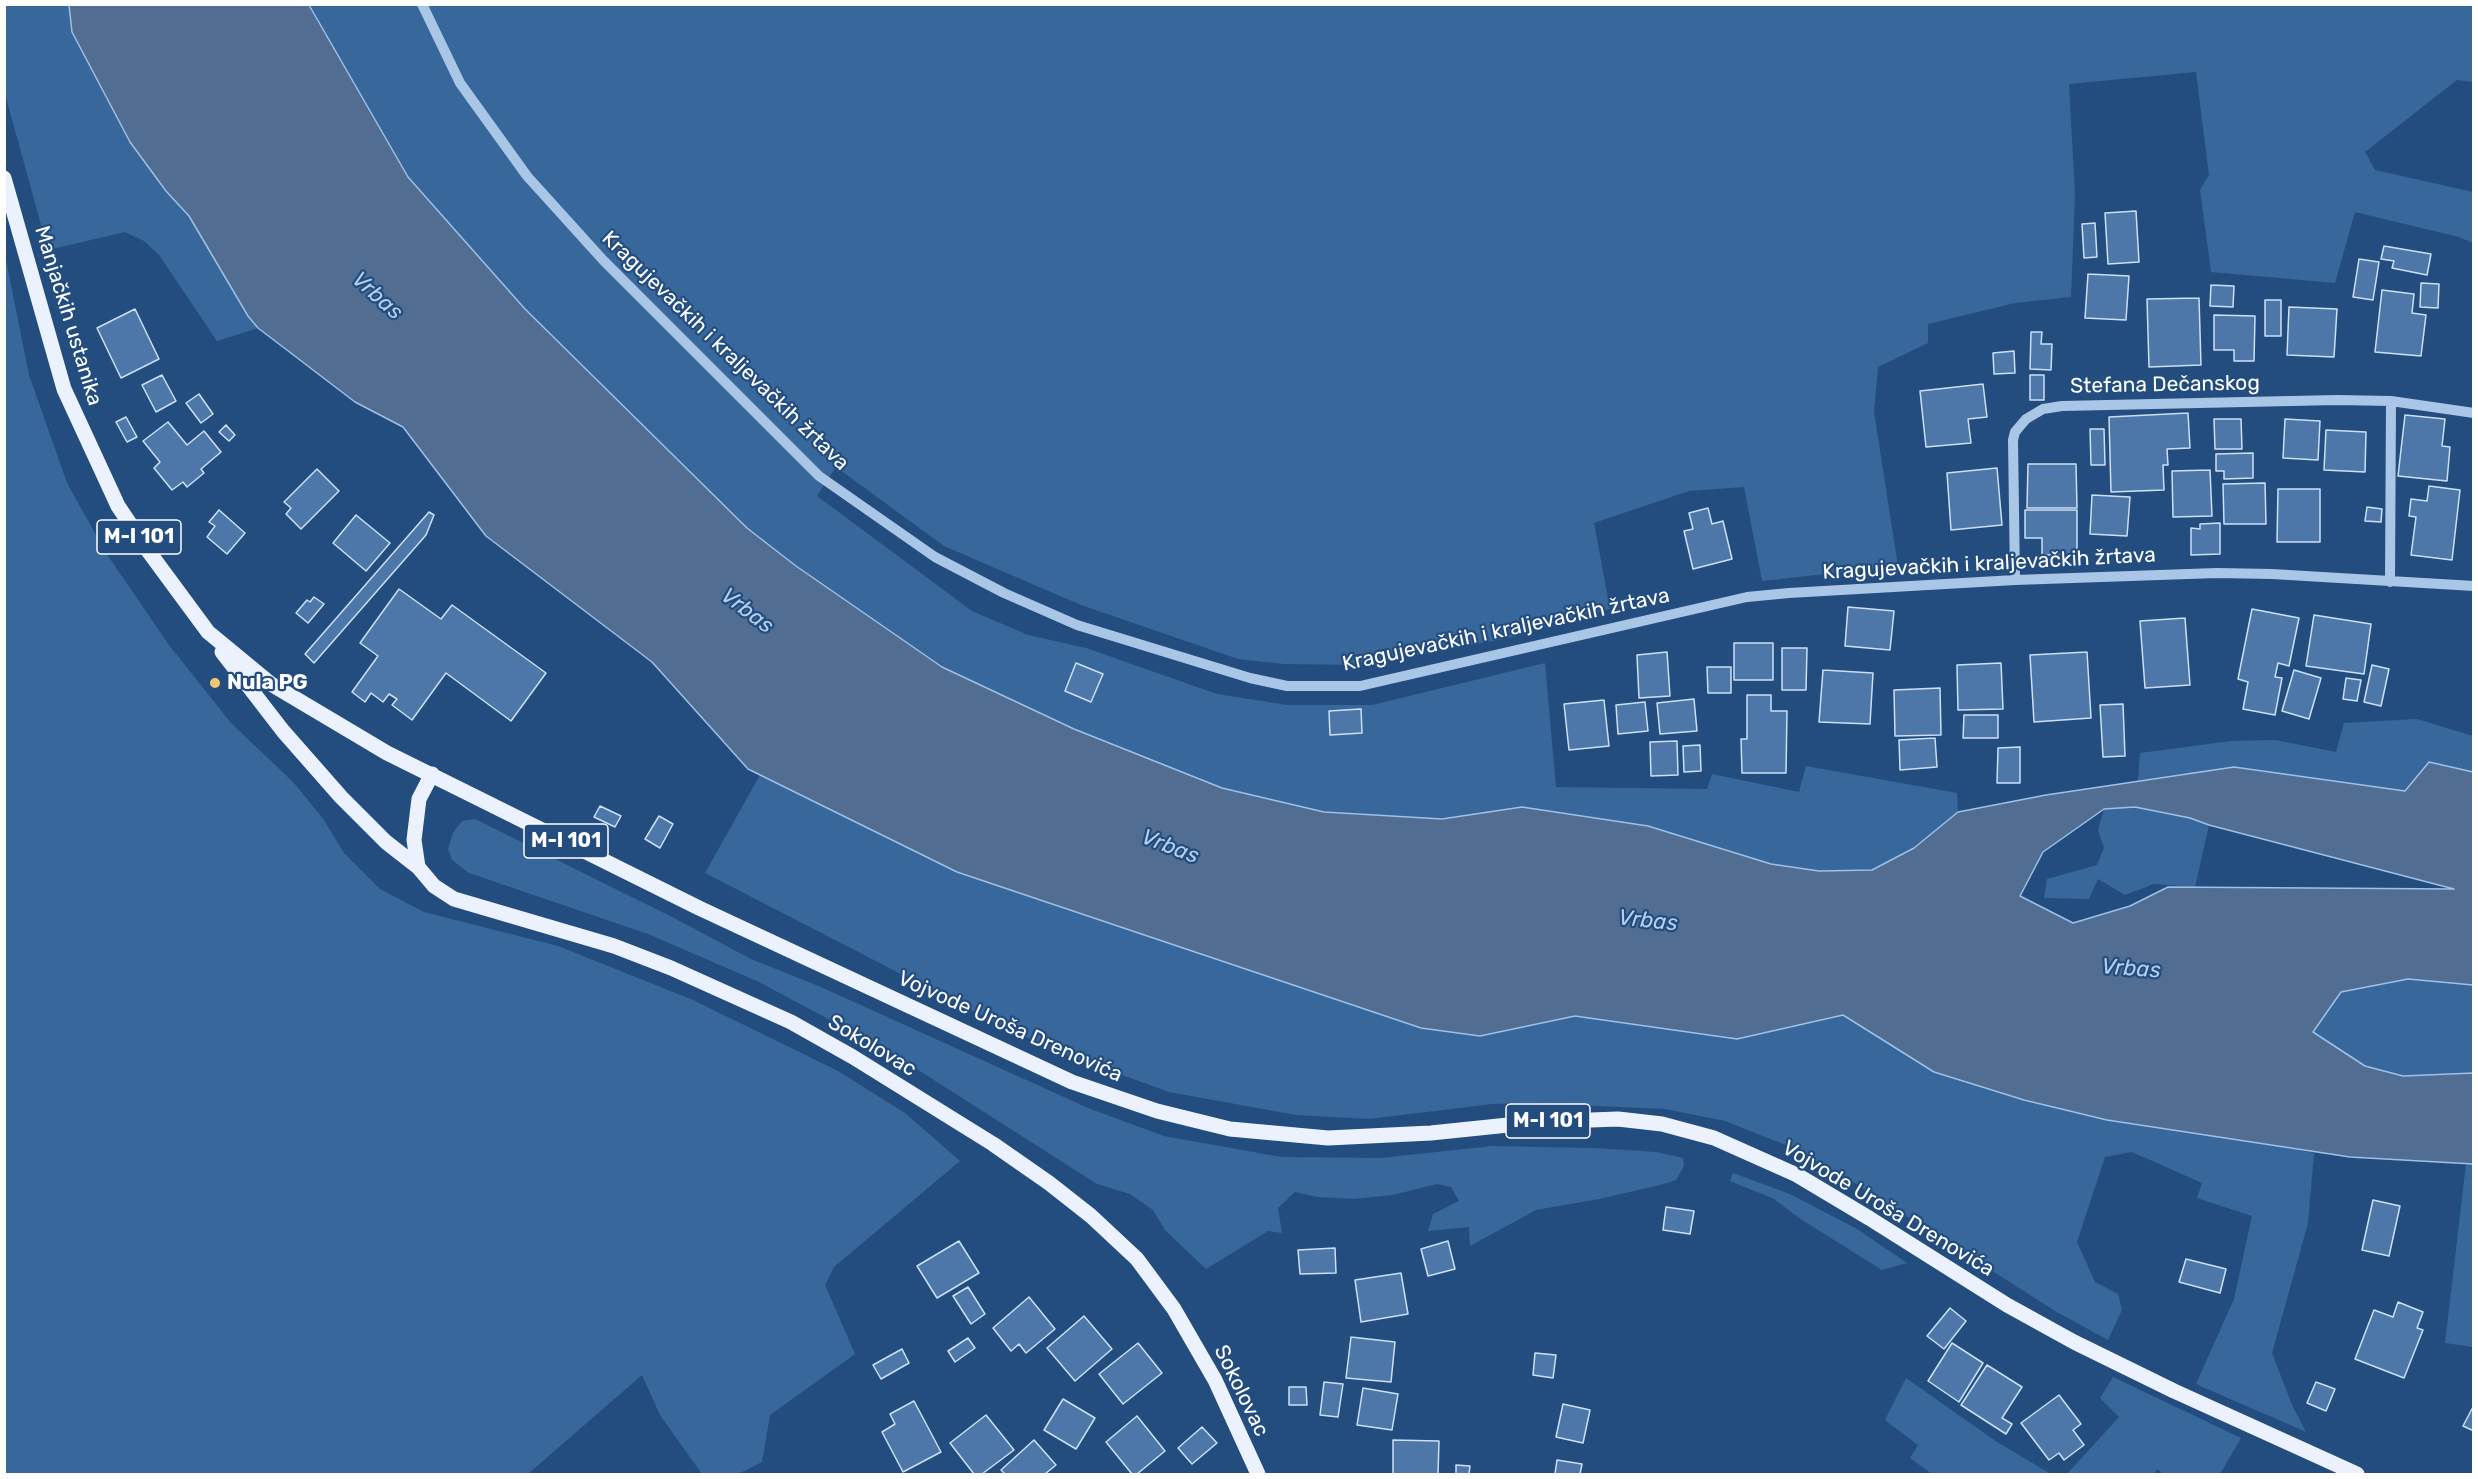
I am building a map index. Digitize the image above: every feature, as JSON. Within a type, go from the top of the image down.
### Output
[{"type":"main road","name":"Manjačkih ustanika","points":[[4,178],[64,388],[118,506],[148,552],[208,632],[271,684],[387,753],[432,774]]},
{"type":"main road","name":"Sokolovac","points":[[208,632],[283,732],[333,789],[386,842],[418,867],[434,886],[454,899],[614,946],[671,968],[791,1022],[916,1096],[1049,1183],[1091,1216],[1137,1258],[1174,1309],[1215,1380],[1258,1474]]},
{"type":"main road","points":[[418,867],[414,840],[416,811],[419,799],[432,774]]},
{"type":"main road","name":"Vojvode Uroša Drenovića","points":[[432,774],[699,908],[1072,1082],[1168,1114],[1230,1129],[1328,1138],[1431,1133],[1537,1122],[1618,1119],[1662,1124],[1714,1138],[1748,1151],[1806,1180],[2007,1305],[2066,1337],[2174,1391],[2357,1474]]},
{"type":"street","name":"Kragujevačkih i kraljevačkih žrtava","points":[[422,4],[460,83],[527,176],[603,260],[819,476],[935,557],[1004,593],[1077,625],[1250,678],[1287,686],[1360,686],[1747,597],[2015,580],[2217,573],[2474,586]]},
{"type":"street","name":"Stefana Dečanskog","points":[[2015,580],[2012,448],[2015,432],[2034,413],[2062,406],[2337,400],[2391,402],[2474,413]]},
{"type":"street","points":[[2390,582],[2391,402]]},
{"type":"shaded area","points":[[4,5],[69,5],[72,32],[130,142],[166,191],[189,216],[248,316],[258,328],[217,341],[159,255],[144,241],[125,232],[48,250],[5,94]]},
{"type":"shaded area","points":[[309,5],[2473,5],[2473,82],[2457,80],[2365,152],[2375,170],[2473,192],[2473,243],[2459,237],[2355,212],[2335,283],[2211,272],[2200,190],[2209,175],[2196,72],[2069,84],[2075,194],[2071,297],[2015,303],[1928,324],[1928,343],[1878,367],[1874,412],[1898,566],[1762,581],[1744,487],[1689,491],[1594,523],[1610,609],[1513,637],[1365,665],[1284,664],[1238,659],[1081,605],[944,546],[836,467],[817,496],[972,611],[1028,635],[1086,648],[1217,694],[1287,705],[1372,705],[1545,663],[1556,787],[1707,789],[1712,774],[1799,792],[1806,766],[1957,793],[1958,812],[1914,848],[1872,870],[1819,871],[1771,864],[1648,826],[1522,807],[1442,819],[1324,812],[1222,788],[1074,729],[942,667],[796,566],[747,528],[525,309],[408,177]]},
{"type":"shaded area","points":[[5,255],[29,375],[67,483],[106,553],[169,645],[231,723],[294,783],[324,820],[344,853],[380,889],[424,912],[558,946],[693,1000],[838,1071],[905,1113],[960,1161],[834,1267],[825,1285],[855,1354],[770,1415],[762,1462],[738,1474],[702,1474],[660,1415],[642,1375],[528,1474],[5,1474]]},
{"type":"shaded area","points":[[2417,719],[2473,736],[2473,772],[2429,762],[2405,791],[2234,767],[2138,781],[2140,753],[2231,741],[2275,740],[2336,752],[2344,723]]},
{"type":"shaded area","points":[[760,775],[957,872],[1421,1028],[1480,1036],[1575,1016],[1737,1039],[1843,1015],[1934,1072],[2024,1100],[2107,1120],[2242,1139],[2314,1153],[2308,1223],[2272,1353],[2292,1405],[2306,1432],[2196,1384],[2234,1299],[2252,1216],[2197,1198],[2202,1183],[2132,1152],[2105,1157],[2077,1242],[2095,1282],[2118,1294],[2122,1310],[2108,1340],[2055,1311],[1858,1185],[1786,1145],[1725,1121],[1665,1109],[1530,1103],[1492,1104],[1369,1119],[1296,1115],[1169,1092],[1061,1053],[1002,1026],[705,873]]},
{"type":"shaded area","points":[[2135,807],[2190,818],[2209,825],[2195,887],[2154,884],[2125,895],[2098,879],[2089,899],[2044,898],[2047,879],[2097,865],[2104,848],[2098,830],[2104,809]]},
{"type":"shaded area","points":[[475,819],[751,959],[821,987],[1088,1108],[1164,1136],[1281,1157],[1381,1158],[1492,1146],[1593,1148],[1656,1152],[1683,1158],[1684,1166],[1676,1180],[1660,1185],[1536,1210],[1470,1246],[1469,1227],[1428,1231],[1433,1214],[1459,1201],[1451,1187],[1437,1184],[1393,1195],[1354,1199],[1317,1197],[1295,1192],[1278,1208],[1282,1233],[1268,1231],[1206,1269],[1165,1230],[1153,1210],[1130,1194],[1097,1184],[890,1052],[759,982],[648,934],[469,873],[452,860],[448,849],[453,833],[462,821]]},
{"type":"shaded area","points":[[2408,979],[2473,985],[2473,1073],[2403,1076],[2365,1066],[2313,1033],[2341,992]]},
{"type":"shaded area","points":[[2466,1164],[2473,1164],[2473,1347],[2445,1343]]},
{"type":"shaded area","points":[[1733,1173],[1790,1194],[1857,1229],[1907,1263],[1882,1270],[1802,1220],[1774,1199],[1730,1181]]},
{"type":"shaded area","points":[[2113,1377],[2241,1438],[2220,1474],[2163,1474],[2157,1469],[2154,1474],[2067,1474],[2119,1417],[2100,1398]]},
{"type":"shaded area","points":[[1906,1378],[1997,1442],[2051,1474],[1932,1474],[1910,1458],[1918,1445],[1885,1420]]},
{"type":"water","name":"Vrbas","points":[[69,5],[309,5],[408,177],[525,309],[747,528],[796,566],[942,667],[1074,729],[1222,788],[1324,812],[1442,819],[1522,807],[1648,826],[1771,864],[1819,871],[1872,870],[1914,848],[1958,812],[2046,795],[2234,767],[2405,791],[2429,762],[2473,772],[2473,985],[2408,979],[2341,992],[2313,1032],[2365,1066],[2403,1076],[2473,1073],[2473,1164],[2350,1157],[2107,1120],[2024,1100],[1934,1072],[1843,1015],[1737,1039],[1575,1016],[1480,1036],[1421,1028],[957,872],[748,769],[652,662],[486,536],[403,427],[355,402],[258,328],[248,316],[189,216],[166,191],[130,142],[72,32]],"holes":[[[2135,807],[2190,818],[2209,825],[2454,889],[2168,887],[2130,906],[2073,923],[2020,896],[2043,852],[2104,809]]]},
{"type":"building","points":[[2136,211],[2139,262],[2108,264],[2105,213]]},
{"type":"building","points":[[2095,223],[2097,257],[2084,258],[2082,224]]},
{"type":"building","points":[[2384,246],[2431,254],[2427,275],[2392,268],[2394,261],[2381,259]]},
{"type":"building","points":[[2359,259],[2379,262],[2373,300],[2353,297]]},
{"type":"building","points":[[2088,274],[2129,276],[2126,320],[2085,318]]},
{"type":"building","points":[[2421,283],[2439,284],[2438,308],[2420,307]]},
{"type":"building","points":[[2211,285],[2234,286],[2233,307],[2210,306]]},
{"type":"building","points":[[2382,290],[2414,294],[2412,313],[2426,315],[2421,356],[2375,352]]},
{"type":"building","points":[[2199,298],[2201,365],[2149,367],[2147,299]]},
{"type":"building","points":[[2265,300],[2281,300],[2281,336],[2265,336]]},
{"type":"building","points":[[2289,307],[2337,309],[2334,357],[2287,355]]},
{"type":"building","points":[[135,309],[159,359],[121,378],[97,328]]},
{"type":"building","points":[[2214,315],[2255,316],[2254,361],[2234,361],[2234,350],[2214,350]]},
{"type":"building","points":[[2031,332],[2042,332],[2041,344],[2052,344],[2051,370],[2030,369]]},
{"type":"building","points":[[2014,351],[2015,373],[1994,374],[1993,353]]},
{"type":"building","points":[[162,375],[176,401],[156,412],[142,385]]},
{"type":"building","points":[[2030,375],[2044,375],[2044,400],[2030,400]]},
{"type":"building","points":[[1983,384],[1987,417],[1968,419],[1971,443],[1926,447],[1920,391]]},
{"type":"building","points":[[199,394],[213,414],[201,423],[186,403]]},
{"type":"building","points":[[2188,413],[2190,448],[2167,449],[2168,465],[2163,465],[2164,490],[2111,492],[2109,417]]},
{"type":"building","points":[[2405,415],[2445,419],[2442,446],[2450,447],[2447,481],[2398,476]]},
{"type":"building","points":[[126,417],[137,437],[127,442],[116,422]]},
{"type":"building","points":[[2214,419],[2241,419],[2242,449],[2215,449]]},
{"type":"building","points":[[2285,419],[2320,421],[2318,460],[2283,458]]},
{"type":"building","points":[[168,422],[187,445],[204,431],[221,452],[201,469],[204,473],[187,487],[183,482],[172,490],[154,468],[160,462],[143,441]]},
{"type":"building","points":[[226,425],[235,435],[229,441],[219,432]]},
{"type":"building","points":[[2090,429],[2104,429],[2105,465],[2091,465]]},
{"type":"building","points":[[2326,430],[2366,432],[2365,472],[2324,470]]},
{"type":"building","points":[[2253,453],[2253,478],[2224,479],[2224,471],[2216,471],[2216,454]]},
{"type":"building","points":[[2028,464],[2076,464],[2077,508],[2027,508]]},
{"type":"building","points":[[1997,468],[2002,525],[1951,530],[1947,473]]},
{"type":"building","points":[[317,469],[339,491],[301,529],[286,514],[291,508],[284,502]]},
{"type":"building","points":[[2210,470],[2212,516],[2173,517],[2172,471]]},
{"type":"building","points":[[2265,483],[2266,524],[2224,524],[2223,484]]},
{"type":"building","points":[[2429,486],[2460,490],[2452,560],[2411,555],[2416,517],[2409,516],[2411,499],[2427,501]]},
{"type":"building","points":[[2278,489],[2320,489],[2320,542],[2277,542]]},
{"type":"building","points":[[2092,495],[2130,497],[2127,536],[2090,534]]},
{"type":"building","points":[[2367,507],[2382,509],[2381,522],[2365,521]]},
{"type":"building","points":[[1708,508],[1712,524],[1723,521],[1732,559],[1693,569],[1684,531],[1693,529],[1689,513]]},
{"type":"building","points":[[219,510],[245,533],[227,554],[207,537],[215,526],[209,522]]},
{"type":"building","points":[[2025,510],[2077,510],[2077,555],[2042,555],[2042,538],[2025,538]]},
{"type":"building","points":[[429,512],[434,515],[426,535],[314,663],[305,654]]},
{"type":"building","points":[[356,515],[390,543],[366,571],[333,543]]},
{"type":"building","points":[[2220,523],[2220,554],[2191,555],[2191,528],[2200,529],[2200,524]]},
{"type":"building","points":[[399,589],[441,619],[452,605],[546,673],[511,721],[446,673],[412,720],[392,705],[397,699],[389,694],[383,702],[371,693],[365,702],[352,692],[378,656],[360,643]]},
{"type":"building","points":[[314,597],[324,604],[308,623],[296,613],[307,600],[310,602]]},
{"type":"building","points":[[1848,607],[1894,611],[1890,650],[1845,646]]},
{"type":"building","points":[[2252,609],[2299,618],[2289,666],[2278,663],[2275,677],[2282,678],[2275,715],[2243,709],[2248,682],[2238,679]]},
{"type":"building","points":[[2314,615],[2371,624],[2364,674],[2306,666]]},
{"type":"building","points":[[2185,618],[2190,685],[2145,688],[2140,621]]},
{"type":"building","points":[[1734,643],[1773,643],[1773,680],[1734,680]]},
{"type":"building","points":[[1782,648],[1807,648],[1806,690],[1782,690]]},
{"type":"building","points":[[1667,652],[1670,696],[1639,698],[1637,655]]},
{"type":"building","points":[[2087,652],[2091,718],[2034,722],[2030,655]]},
{"type":"building","points":[[1076,663],[1103,674],[1091,702],[1065,691]]},
{"type":"building","points":[[2001,663],[2003,709],[1958,710],[1957,665]]},
{"type":"building","points":[[2372,665],[2389,669],[2381,706],[2364,702]]},
{"type":"building","points":[[1707,667],[1731,667],[1731,693],[1708,693]]},
{"type":"building","points":[[1823,670],[1873,673],[1870,724],[1819,722]]},
{"type":"building","points":[[2294,670],[2321,678],[2309,719],[2282,711]]},
{"type":"building","points":[[2346,678],[2361,680],[2357,701],[2343,699]]},
{"type":"building","points":[[1940,688],[1941,735],[1895,736],[1894,690]]},
{"type":"building","points":[[1747,695],[1771,695],[1771,711],[1787,711],[1786,773],[1742,773],[1741,739],[1747,739]]},
{"type":"building","points":[[1694,699],[1697,731],[1660,734],[1657,703]]},
{"type":"building","points":[[1604,700],[1609,746],[1569,750],[1564,704]]},
{"type":"building","points":[[1645,702],[1648,731],[1618,734],[1616,705]]},
{"type":"building","points":[[2123,704],[2125,756],[2103,757],[2100,705]]},
{"type":"building","points":[[1361,709],[1362,733],[1330,735],[1329,711]]},
{"type":"building","points":[[1964,715],[1998,715],[1998,738],[1963,738]]},
{"type":"building","points":[[1935,738],[1937,767],[1900,770],[1899,740]]},
{"type":"building","points":[[1677,741],[1678,775],[1651,776],[1650,742]]},
{"type":"building","points":[[1700,745],[1701,771],[1684,772],[1683,746]]},
{"type":"building","points":[[2020,747],[2020,783],[1997,783],[1998,748]]},
{"type":"building","points":[[600,806],[621,816],[615,827],[594,817]]},
{"type":"building","points":[[659,816],[673,824],[660,848],[645,839]]},
{"type":"building","points":[[2373,1200],[2400,1206],[2389,1256],[2362,1250]]},
{"type":"building","points":[[1666,1207],[1694,1211],[1690,1234],[1663,1230]]},
{"type":"building","points":[[959,1241],[979,1273],[937,1298],[917,1266]]},
{"type":"building","points":[[1448,1241],[1455,1269],[1428,1276],[1421,1249]]},
{"type":"building","points":[[1335,1248],[1336,1273],[1300,1274],[1298,1250]]},
{"type":"building","points":[[2186,1259],[2226,1269],[2220,1293],[2179,1282]]},
{"type":"building","points":[[1401,1273],[1408,1314],[1361,1322],[1355,1280]]},
{"type":"building","points":[[968,1287],[985,1314],[971,1324],[953,1296]]},
{"type":"building","points":[[1029,1297],[1055,1329],[1026,1353],[1019,1344],[1011,1351],[993,1328]]},
{"type":"building","points":[[2398,1302],[2423,1312],[2417,1328],[2423,1330],[2404,1378],[2355,1359],[2374,1310],[2393,1317]]},
{"type":"building","points":[[1950,1308],[1966,1321],[1944,1349],[1927,1336]]},
{"type":"building","points":[[1084,1316],[1112,1349],[1075,1381],[1047,1348]]},
{"type":"building","points":[[1351,1337],[1395,1342],[1391,1382],[1346,1378]]},
{"type":"building","points":[[968,1338],[975,1348],[955,1362],[948,1351]]},
{"type":"building","points":[[1138,1343],[1162,1373],[1123,1404],[1099,1374]]},
{"type":"building","points":[[1952,1343],[1983,1363],[1959,1402],[1928,1381]]},
{"type":"building","points":[[902,1349],[909,1363],[881,1379],[873,1365]]},
{"type":"building","points":[[1535,1353],[1556,1355],[1553,1378],[1533,1375]]},
{"type":"building","points":[[1987,1365],[2022,1387],[2002,1418],[2012,1424],[2006,1434],[1961,1405]]},
{"type":"building","points":[[1324,1382],[1343,1384],[1338,1417],[1320,1415]]},
{"type":"building","points":[[2316,1382],[2335,1389],[2326,1411],[2307,1403]]},
{"type":"building","points":[[1289,1387],[1306,1387],[1307,1405],[1289,1405]]},
{"type":"building","points":[[1363,1388],[1398,1394],[1392,1430],[1357,1425]]},
{"type":"building","points":[[2059,1395],[2081,1424],[2073,1430],[2084,1445],[2064,1460],[2059,1453],[2049,1460],[2021,1423]]},
{"type":"building","points":[[1063,1399],[1095,1418],[1076,1449],[1044,1430]]},
{"type":"building","points":[[914,1401],[941,1452],[903,1472],[882,1432],[895,1424],[890,1414]]},
{"type":"building","points":[[1563,1404],[1590,1410],[1583,1443],[1556,1437]]},
{"type":"building","points":[[2474,1405],[2474,1431],[2463,1426]]},
{"type":"building","points":[[986,1415],[1014,1450],[982,1474],[974,1474],[950,1443]]},
{"type":"building","points":[[1137,1416],[1165,1451],[1137,1474],[1132,1474],[1106,1442]]},
{"type":"building","points":[[1202,1427],[1217,1443],[1192,1464],[1178,1448]]},
{"type":"building","points":[[1034,1440],[1056,1465],[1045,1474],[1005,1474],[1001,1470]]},
{"type":"building","points":[[1393,1440],[1439,1441],[1438,1474],[1393,1474]]},
{"type":"building","points":[[1557,1460],[1582,1464],[1580,1474],[1555,1474]]},
{"type":"building","points":[[1456,1465],[1470,1466],[1469,1474],[1456,1474]]},
{"type":"place","name":"Nula PG","points":[[215,683]]}]
